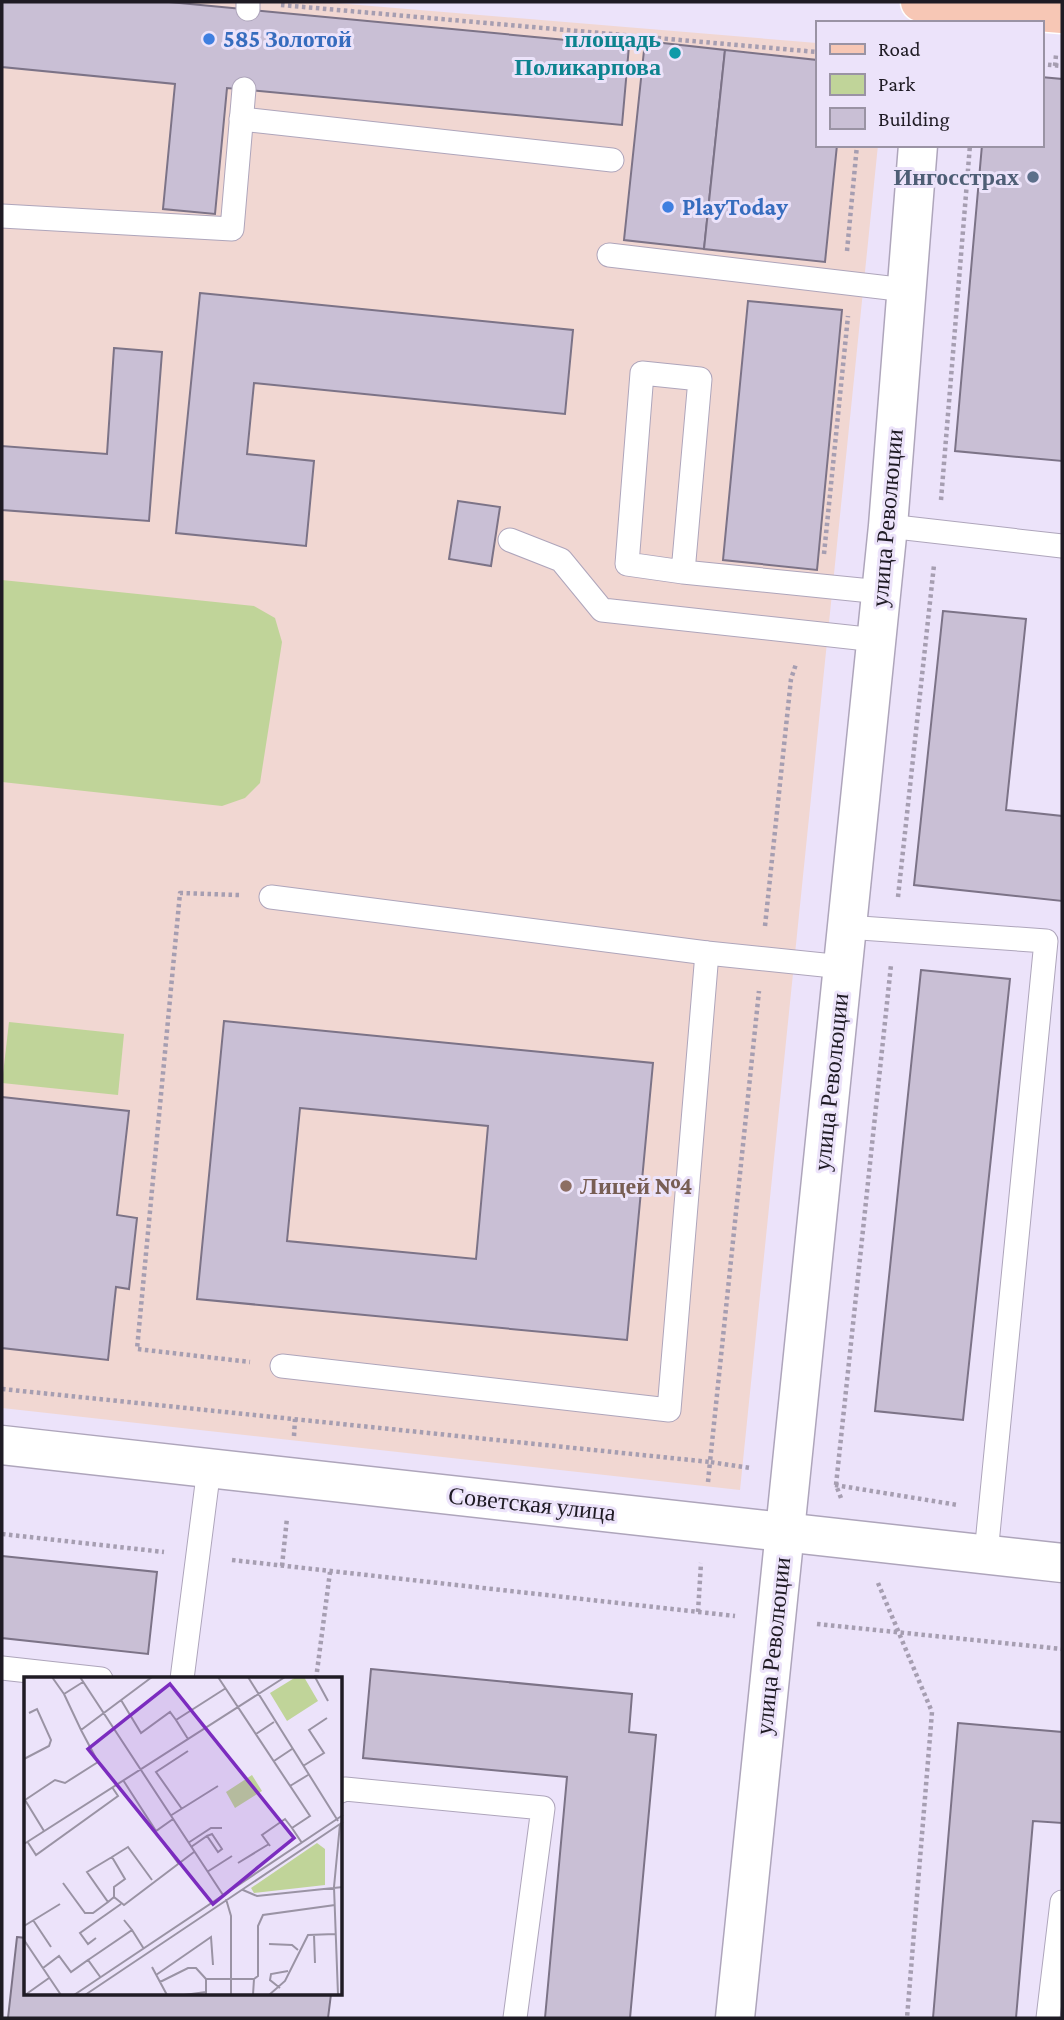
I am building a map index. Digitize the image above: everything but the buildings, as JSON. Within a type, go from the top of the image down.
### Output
[{"type":"main road","points":[[920,2],[1062,14]]},
{"type":"street","points":[[927,21],[928,2]]},
{"type":"street","name":"улица Революции","points":[[735,2018],[888,526],[918,147]]},
{"type":"street","name":"Советская улица","points":[[2,1445],[1062,1563]]},
{"type":"lane","points":[[2,216],[232,229],[244,89]]},
{"type":"lane","points":[[241,119],[612,160]]},
{"type":"lane","points":[[609,255],[906,289]]},
{"type":"lane","points":[[683,572],[700,379],[642,373],[627,564],[683,572],[881,592]]},
{"type":"lane","points":[[888,526],[1062,546]]},
{"type":"lane","points":[[510,540],[561,560],[602,610],[876,639]]},
{"type":"lane","points":[[271,897],[707,953],[843,967]]},
{"type":"lane","points":[[846,927],[1046,941],[986,1554]]},
{"type":"lane","points":[[282,1366],[670,1410],[707,953]]},
{"type":"lane","points":[[182,1677],[209,1468]]},
{"type":"lane","points":[[2,1668],[83,1677]]},
{"type":"lane","points":[[343,1790],[543,1808],[515,2018]]},
{"type":"lane","points":[[1048,2018],[1062,1902]]},
{"type":"path","points":[[248,4],[816,52]]},
{"type":"path","points":[[1043,64],[1062,66]]},
{"type":"path","points":[[821,584],[849,315],[845,284],[857,147]]},
{"type":"path","points":[[907,2018],[932,1712],[836,1485],[938,532],[970,147]]},
{"type":"path","points":[[2,1389],[710,1462],[791,679],[806,632]]},
{"type":"path","points":[[271,897],[180,892],[137,1349],[282,1366]]},
{"type":"path","points":[[2,1534],[330,1572],[1062,1649]]},
{"type":"path","points":[[316,1677],[330,1572]]},
{"type":"shaded area","points":[[2,2],[323,2],[816,43],[816,147],[878,147],[740,1490],[2,1408]]},
{"type":"green space","points":[[2,580],[254,606],[275,618],[282,642],[260,783],[245,798],[222,806],[2,782]]},
{"type":"green space","points":[[9,1022],[124,1034],[118,1095],[2,1083]]},
{"type":"place","name":"585 Золотой","points":[[209,39]]},
{"type":"place","name":"площадь Поликарпова","points":[[675,53]]},
{"type":"place","name":"Ингосстрах","points":[[1033,177]]},
{"type":"place","name":"PlayToday","points":[[668,207]]},
{"type":"place","name":"Лицей №4","points":[[566,1186]]}]
